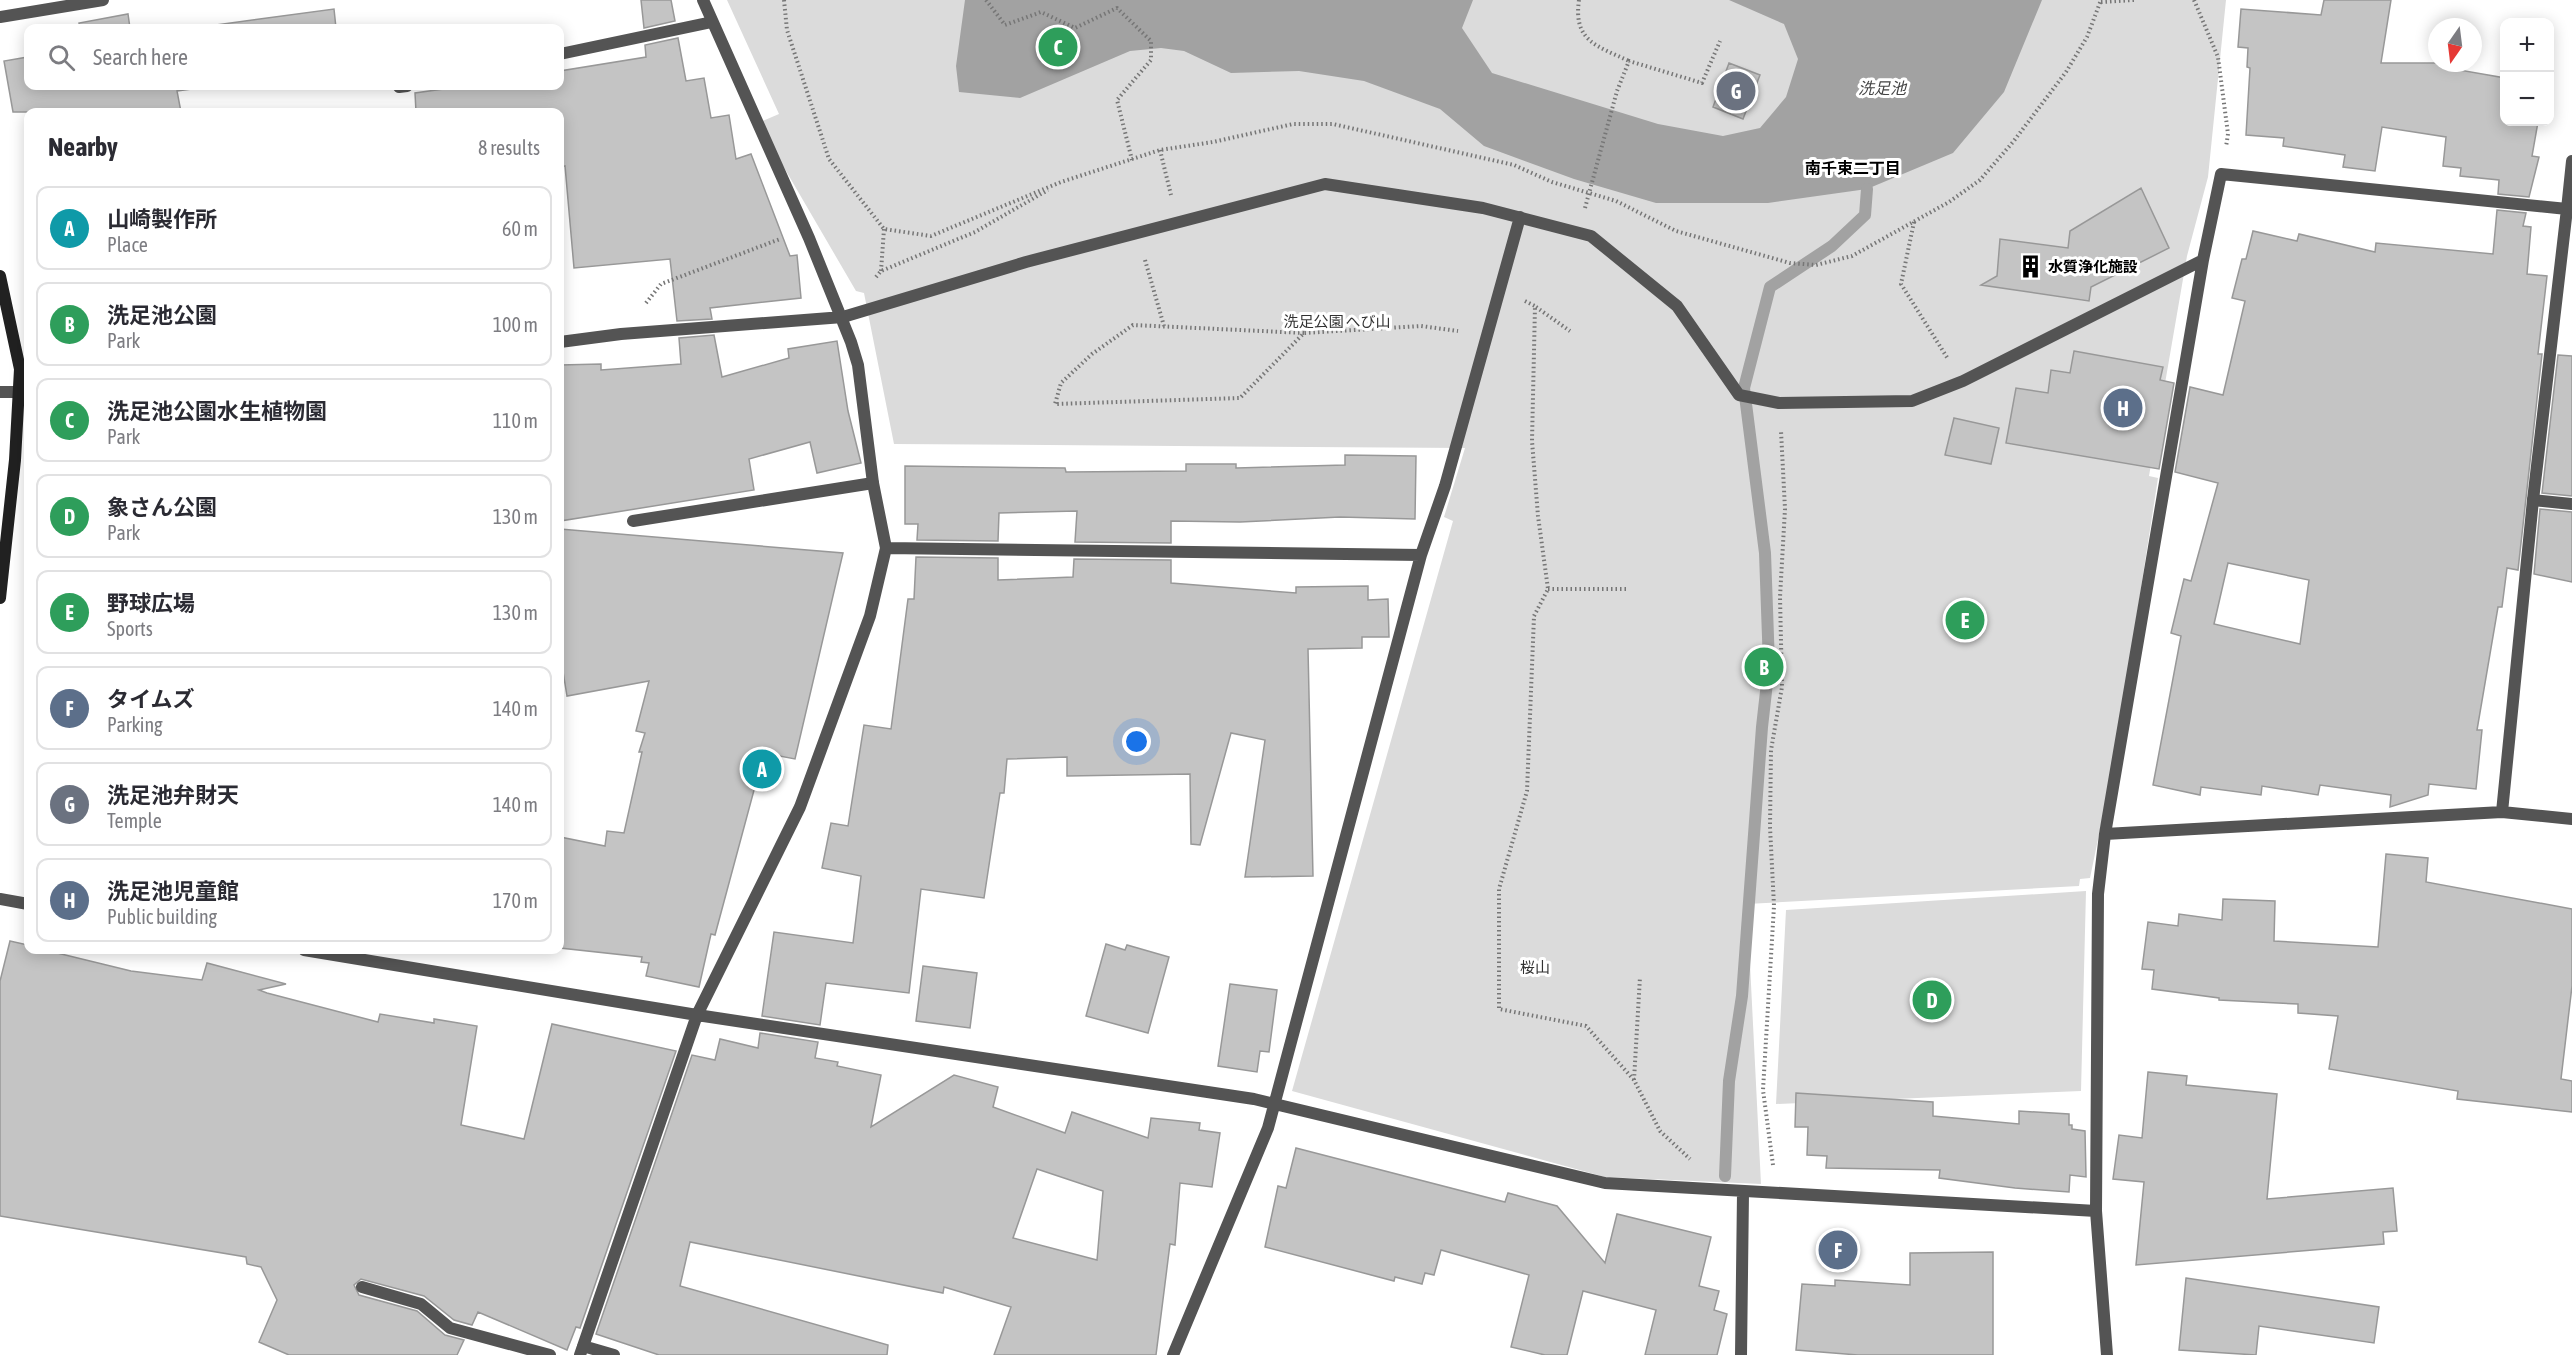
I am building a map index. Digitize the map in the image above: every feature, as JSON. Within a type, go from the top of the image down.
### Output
[{"type":"street","points":[[0,17],[103,0]]},
{"type":"street","points":[[614,1355],[582,1351],[697,1015],[800,807],[870,616],[886,548],[873,483],[858,365],[843,317],[703,0]]},
{"type":"street","points":[[564,53],[712,22]]},
{"type":"street","points":[[2502,812],[2533,500],[2570,209],[2572,161]]},
{"type":"street","points":[[2107,1355],[2096,1210],[2098,894],[2105,834],[2203,260],[2221,174],[2570,209]]},
{"type":"street","points":[[564,341],[621,334],[843,317],[1026,262],[1325,184],[1483,208],[1591,236],[1677,306],[1739,395],[1779,403],[1912,401],[1963,381],[2203,260]]},
{"type":"street","points":[[1173,1355],[1268,1128],[1421,555],[1445,486],[1520,217]]},
{"type":"street","points":[[0,276],[23,392],[0,598]]},
{"type":"street","points":[[0,392],[23,392]]},
{"type":"street","points":[[633,521],[873,483]]},
{"type":"street","points":[[2533,500],[2572,504]]},
{"type":"street","points":[[886,548],[1421,555]]},
{"type":"street","points":[[2105,834],[2502,812],[2572,819]]},
{"type":"street","points":[[0,899],[24,903]]},
{"type":"street","points":[[345,954],[697,1015],[1274,1104],[1605,1183],[1743,1193],[1776,1192],[2096,1210]]},
{"type":"street","points":[[1741,1355],[1743,1193]]},
{"type":"street","points":[[362,1287],[421,1304],[450,1328],[550,1355]]},
{"type":"path","points":[[784,0],[787,30],[829,159],[884,229],[881,270]]},
{"type":"path","points":[[986,0],[1005,25],[1041,12],[1075,28],[1117,8],[1151,41],[1150,60],[1117,100],[1132,160]]},
{"type":"path","points":[[1579,0],[1576,19],[1589,43],[1629,61],[1702,82],[1720,41]]},
{"type":"path","points":[[884,229],[931,236],[1061,182],[1160,150],[1213,142],[1293,124],[1333,124],[1514,165],[1552,182],[1616,201],[1676,231],[1790,263],[1816,265],[1852,256],[1949,202],[1980,180],[2013,142],[2066,72],[2087,37],[2101,1],[2134,0]]},
{"type":"path","points":[[2194,0],[2218,57],[2228,134],[2221,174]]},
{"type":"path","points":[[1588,192],[1617,91],[1629,61]]},
{"type":"path","points":[[1160,150],[1178,222]]},
{"type":"path","points":[[875,278],[881,270],[975,232],[1061,182]]},
{"type":"path","points":[[1914,221],[1901,284],[1963,381]]},
{"type":"path","points":[[1137,233],[1164,326]]},
{"type":"path","points":[[621,334],[661,284],[780,240],[809,238]]},
{"type":"path","points":[[1500,288],[1535,306],[1570,331]]},
{"type":"path","points":[[1535,306],[1532,441],[1538,516],[1548,589],[1534,616],[1527,790],[1499,889],[1499,1010],[1586,1026],[1634,1080],[1660,1131],[1724,1191]]},
{"type":"path","points":[[1304,333],[1240,398],[1056,404],[1061,383],[1092,354],[1133,326],[1304,333],[1421,326],[1488,334]]},
{"type":"path","points":[[1776,1192],[1763,1090],[1774,906],[1770,827],[1771,750],[1782,687],[1780,597],[1785,508],[1779,403]]},
{"type":"path","points":[[1548,589],[1627,590]]},
{"type":"path","points":[[1634,1080],[1640,977]]},
{"type":"green space","points":[[727,0],[2226,0],[2208,177],[2187,256],[2149,476],[2158,478],[2114,762],[2090,878],[2080,879],[2079,886],[1747,904],[1761,1184],[1605,1177],[1292,1091],[1453,521],[1444,517],[1465,448],[894,444],[864,293],[856,291],[758,123],[779,114]]},
{"type":"green space","points":[[2086,891],[2081,1091],[1776,1104],[1786,910]]},
{"type":"water","name":"洗足池","points":[[965,0],[1473,0],[1462,28],[1492,73],[1658,124],[1723,136],[1760,128],[1786,97],[1798,59],[1784,24],[1729,0],[2042,0],[2004,92],[1953,153],[1867,189],[1768,203],[1656,203],[1574,179],[1484,146],[1440,109],[1364,81],[1299,71],[1231,73],[1184,51],[1161,48],[1130,51],[1020,98],[959,92],[956,66]]},
{"type":"building","points":[[641,0],[671,0],[675,21],[644,28]]},
{"type":"building","points":[[2324,0],[2391,0],[2381,63],[2428,63],[2428,72],[2470,72],[2500,77],[2500,126],[2537,126],[2532,156],[2539,157],[2529,197],[2498,194],[2499,180],[2460,176],[2461,168],[2443,166],[2446,137],[2382,127],[2375,171],[2343,167],[2345,155],[2283,146],[2284,138],[2246,135],[2250,68],[2247,67],[2248,48],[2238,47],[2241,9],[2321,15]]},
{"type":"building","points":[[334,9],[336,24],[223,24]]},
{"type":"building","points":[[128,14],[129,24],[79,24]]},
{"type":"building","points":[[678,38],[686,81],[704,78],[711,118],[729,115],[736,159],[751,154],[790,256],[797,255],[801,298],[710,308],[712,319],[677,321],[670,259],[574,268],[564,166],[564,108],[416,108],[415,93],[436,90],[564,90],[564,70],[646,57],[645,45]]},
{"type":"building","points":[[24,58],[24,90],[184,90],[177,91],[180,108],[24,108],[24,112],[13,112],[4,61]]},
{"type":"building","points":[[1729,63],[1760,75],[1743,119],[1713,107]]},
{"type":"building","points":[[2141,188],[2169,248],[2091,287],[2089,301],[1981,285],[1997,276],[2000,239],[2068,248],[2070,231]]},
{"type":"building","points":[[2497,210],[2526,213],[2523,226],[2531,227],[2527,274],[2547,276],[2538,354],[2542,354],[2518,570],[2507,568],[2502,607],[2498,607],[2477,730],[2482,730],[2476,789],[2429,784],[2428,795],[2390,807],[2391,795],[2320,785],[2318,795],[2262,786],[2261,795],[2201,787],[2200,795],[2153,785],[2181,636],[2171,633],[2184,579],[2191,581],[2218,483],[2175,472],[2190,387],[2223,395],[2245,301],[2232,298],[2242,259],[2246,259],[2253,231],[2297,241],[2299,234],[2375,252],[2376,243],[2493,254]],"holes":[[[2228,563],[2309,580],[2300,644],[2214,624]]]},
{"type":"building","points":[[714,335],[722,377],[789,358],[788,349],[837,341],[848,411],[861,463],[817,473],[810,442],[749,459],[754,490],[564,520],[564,365],[601,364],[601,370],[681,364],[679,338]]},
{"type":"building","points":[[2074,351],[2163,367],[2160,380],[2174,383],[2159,469],[2006,443],[2016,388],[2048,393],[2051,370],[2070,373]]},
{"type":"building","points":[[2558,355],[2572,356],[2572,496],[2542,493]]},
{"type":"building","points":[[1954,418],[1999,428],[1991,464],[1945,455]]},
{"type":"building","points":[[1345,455],[1416,456],[1415,519],[1340,517],[1240,522],[1171,521],[1171,543],[1075,542],[1077,511],[999,513],[998,541],[917,540],[918,524],[905,524],[905,466],[1065,468],[1066,472],[1186,471],[1186,464],[1236,464],[1236,468],[1345,465]]},
{"type":"building","points":[[2540,509],[2572,512],[2572,582],[2534,574]]},
{"type":"building","points":[[564,529],[843,553],[795,759],[764,753],[715,935],[711,934],[699,987],[646,976],[649,963],[641,962],[642,957],[564,948],[564,838],[605,846],[607,831],[624,833],[642,752],[639,752],[645,733],[636,731],[649,681],[567,696],[564,678]]},
{"type":"building","points":[[916,557],[998,558],[998,580],[1073,577],[1074,559],[1171,560],[1171,583],[1296,593],[1296,587],[1368,586],[1368,600],[1388,599],[1389,637],[1362,637],[1362,648],[1308,649],[1313,876],[1245,877],[1265,740],[1231,733],[1200,845],[1191,844],[1190,774],[1067,776],[1067,757],[1007,759],[1004,793],[1000,793],[984,898],[921,889],[909,993],[826,983],[820,1025],[762,1016],[774,932],[853,943],[861,876],[822,868],[831,823],[848,826],[864,725],[891,729],[908,599],[914,599]]},
{"type":"building","points":[[2386,854],[2428,858],[2426,882],[2572,909],[2572,986],[2561,1079],[2572,1081],[2572,1112],[2457,1099],[2458,1091],[2329,1069],[2338,1016],[2298,1013],[2298,1004],[2219,1000],[2219,998],[2152,989],[2154,970],[2142,969],[2148,922],[2178,926],[2179,914],[2222,920],[2223,899],[2275,901],[2274,941],[2378,947]]},
{"type":"building","points":[[10,941],[24,944],[24,954],[61,954],[131,971],[202,980],[207,963],[286,984],[259,990],[267,993],[378,1022],[380,1014],[434,1023],[434,1019],[477,1026],[461,1125],[524,1139],[552,1024],[676,1051],[580,1328],[576,1327],[567,1350],[478,1312],[472,1325],[454,1320],[424,1296],[361,1279],[354,1285],[359,1295],[417,1311],[445,1335],[464,1340],[457,1355],[289,1355],[259,1342],[277,1300],[261,1267],[247,1264],[246,1257],[0,1216],[0,981]]},
{"type":"building","points":[[1106,944],[1125,950],[1127,945],[1169,957],[1148,1033],[1086,1016]]},
{"type":"building","points":[[923,966],[977,973],[970,1028],[916,1021]]},
{"type":"building","points":[[1230,984],[1277,990],[1269,1052],[1260,1051],[1257,1072],[1218,1066]]},
{"type":"building","points":[[760,1033],[818,1042],[815,1058],[838,1062],[837,1066],[881,1075],[871,1127],[954,1075],[998,1087],[993,1107],[1065,1133],[1072,1112],[1148,1138],[1151,1118],[1200,1123],[1199,1130],[1220,1133],[1212,1187],[1180,1183],[1175,1245],[1170,1244],[1156,1355],[994,1355],[1011,1307],[944,1287],[943,1293],[690,1242],[680,1286],[888,1345],[887,1355],[659,1355],[596,1334],[692,1055],[715,1060],[720,1039],[758,1048]],"holes":[[[1037,1169],[1103,1191],[1097,1260],[1013,1238]]]},
{"type":"building","points":[[2148,1072],[2187,1076],[2186,1085],[2277,1094],[2267,1199],[2393,1188],[2397,1231],[2383,1232],[2384,1244],[2136,1265],[2144,1182],[2113,1179],[2119,1135],[2142,1138]]},
{"type":"building","points":[[1796,1093],[1933,1102],[1933,1116],[2019,1124],[2019,1111],[2069,1114],[2069,1125],[2072,1125],[2072,1129],[2085,1131],[2086,1177],[2070,1175],[2069,1192],[2015,1188],[1939,1178],[1940,1170],[1826,1168],[1827,1156],[1807,1155],[1808,1127],[1795,1127]]},
{"type":"building","points":[[1296,1148],[1505,1202],[1508,1193],[1557,1206],[1605,1263],[1617,1214],[1711,1237],[1699,1286],[1719,1291],[1714,1310],[1727,1314],[1717,1355],[1645,1355],[1656,1310],[1583,1291],[1567,1355],[1545,1355],[1511,1347],[1529,1275],[1441,1250],[1434,1275],[1425,1273],[1422,1284],[1395,1277],[1394,1281],[1265,1247],[1278,1186],[1286,1188]]},
{"type":"building","points":[[1993,1252],[1993,1355],[1858,1355],[1796,1350],[1802,1284],[1835,1286],[1835,1280],[1910,1285],[1910,1253]]},
{"type":"building","points":[[2186,1278],[2379,1307],[2374,1343],[2259,1326],[2256,1355],[2179,1350]]},
{"type":"waterway","points":[[1725,1176],[1729,1081],[1742,996],[1762,727],[1769,665],[1765,553],[1744,388],[1770,287],[1832,246],[1865,215],[1867,189]]},
{"type":"place","name":"洗足池公園水生植物園","points":[[1058,47]]},
{"type":"place","name":"洗足池弁財天","points":[[1736,91]]},
{"type":"place","name":"水質浄化施設","points":[[2030,267]]},
{"type":"place","name":"洗足池児童館","points":[[2123,408]]},
{"type":"place","name":"野球広場","points":[[1965,620]]},
{"type":"place","name":"洗足池公園","points":[[1764,667]]},
{"type":"place","name":"山崎製作所","points":[[762,769]]},
{"type":"place","name":"象さん公園","points":[[1932,1000]]},
{"type":"place","name":"タイムズ","points":[[1838,1250]]},
{"type":"district","name":"南千束二丁目","points":[[1853,168]]},
{"type":"park label","name":"洗足公園 へび山","points":[[1337,322]]},
{"type":"park label","name":"桜山","points":[[1535,968]]}]
